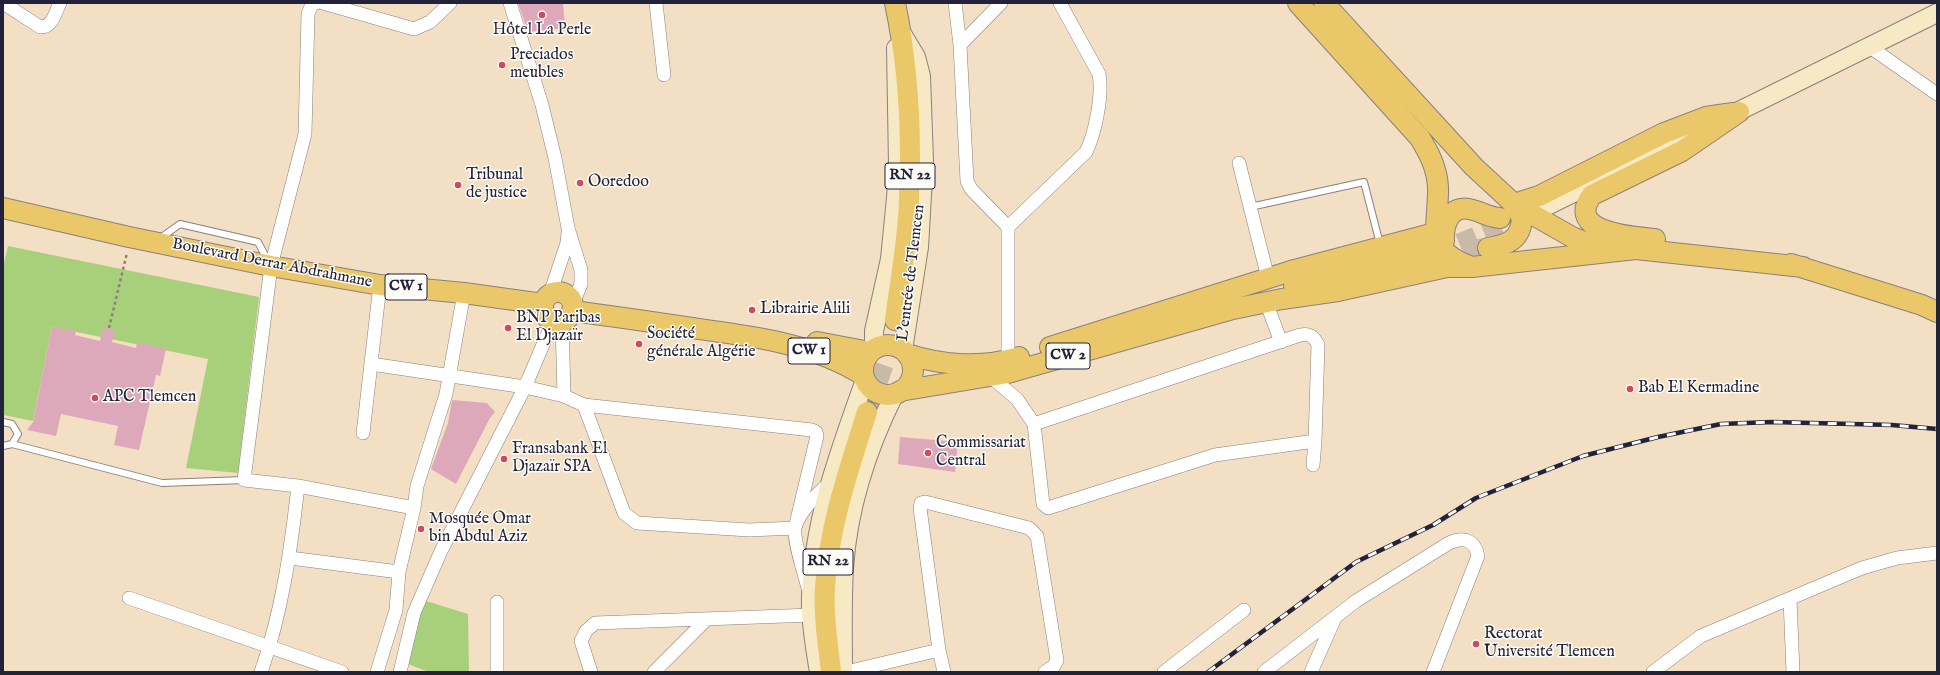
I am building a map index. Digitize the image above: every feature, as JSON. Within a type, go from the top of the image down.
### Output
[{"type":"main road","name":"L'entrée de Tlemcen","points":[[895,3],[901,32],[909,96],[910,155],[907,225],[895,320]]},
{"type":"main road","points":[[1298,3],[1420,138],[1429,153],[1435,169],[1438,186],[1438,246]]},
{"type":"main road","points":[[1324,3],[1474,167],[1514,204],[1572,237],[1607,251]]},
{"type":"main road","points":[[1545,207],[1937,13]]},
{"type":"main road","name":"L'entrée de Tlemcen","points":[[872,351],[874,331],[890,259],[896,198],[898,165],[896,55],[901,32]]},
{"type":"main road","name":"L'entrée de Tlemcen","points":[[901,32],[916,57],[921,76],[924,161],[919,247],[905,352]]},
{"type":"main road","points":[[1514,204],[1539,196],[1664,133],[1706,117],[1739,112]]},
{"type":"main road","points":[[1739,112],[1682,151],[1592,195],[1586,207],[1588,219],[1597,229],[1639,238],[1709,245],[1803,267],[1922,305],[1937,312]]},
{"type":"main road","points":[[1488,248],[1510,243],[1519,232],[1522,218],[1514,204]]},
{"type":"main road","name":"Boulevard Derrar Abdrahmane","points":[[3,208],[130,237],[271,266],[380,285],[464,293],[559,310],[751,336],[826,356],[843,363],[864,377]]},
{"type":"main road","points":[[1438,246],[1445,224],[1452,213],[1464,208],[1483,215],[1500,218]]},
{"type":"main road","points":[[1271,290],[1438,246]]},
{"type":"main road","points":[[1271,290],[1381,248],[1438,246],[1457,261],[1472,267]]},
{"type":"main road","points":[[1271,290],[1338,291],[1447,267],[1472,267],[1636,249],[1803,267]]},
{"type":"main road","name":"CW 2","points":[[898,392],[1008,368],[1230,300],[1271,290]]},
{"type":"main road","points":[[751,336],[788,337],[872,351]]},
{"type":"main road","points":[[819,672],[811,597],[816,544],[829,484],[864,377],[863,367],[872,351],[879,346],[892,345],[905,352],[913,370],[907,386],[898,392],[883,417],[869,455],[858,492],[849,531],[844,567],[845,672]]},
{"type":"main road","name":"CW 2","points":[[905,352],[932,361],[951,364],[1008,368]]},
{"type":"main road","points":[[864,377],[874,390],[881,394],[898,392]]},
{"type":"main road","name":"RN 22","points":[[831,672],[825,608],[826,574],[836,513],[867,412]]},
{"type":"street","points":[[3,3],[40,27],[45,27],[50,25],[60,3]]},
{"type":"street","points":[[317,3],[312,4],[308,14],[305,134],[271,266],[244,480],[298,486],[414,508]]},
{"type":"street","points":[[323,3],[414,29],[430,22],[450,3]]},
{"type":"street","points":[[400,672],[414,613],[441,551],[525,386],[559,310],[581,284],[581,270],[568,228],[555,158],[542,105],[510,3]]},
{"type":"street","points":[[656,3],[664,75]]},
{"type":"street","points":[[955,3],[960,45],[967,181],[970,189],[1008,227],[1008,368],[1018,399],[1034,424],[1043,504],[1050,509],[1215,455],[1315,441]]},
{"type":"street","points":[[960,45],[1001,3]]},
{"type":"street","points":[[1008,227],[1086,152],[1092,140],[1101,84],[1099,74],[1060,3]]},
{"type":"street","points":[[1870,47],[1937,94]]},
{"type":"street","points":[[1239,163],[1271,290],[1281,342]]},
{"type":"street","points":[[564,396],[559,310],[568,228]]},
{"type":"street","points":[[362,433],[380,285]]},
{"type":"street","points":[[377,672],[396,610],[400,572],[414,508],[417,486],[446,394],[464,293]]},
{"type":"street","points":[[1034,424],[1304,334],[1313,337],[1318,345],[1313,465]]},
{"type":"street","points":[[371,364],[525,386],[564,396],[584,405],[812,430],[816,432],[817,436],[795,528],[799,556],[811,597]]},
{"type":"street","points":[[584,405],[624,513],[637,523],[749,530],[795,528]]},
{"type":"street","points":[[795,528],[810,502],[829,484]]},
{"type":"street","points":[[261,672],[270,647],[290,558],[298,486]]},
{"type":"street","points":[[944,672],[939,650],[920,508],[921,503],[925,502],[1029,528],[1037,536],[1056,660],[1054,666],[1045,672]]},
{"type":"street","points":[[1264,672],[1356,600],[1449,543],[1457,539],[1464,539],[1471,542],[1477,549],[1478,556],[1433,672]]},
{"type":"street","points":[[1653,672],[1702,636],[1862,568],[1898,558],[1937,553]]},
{"type":"street","points":[[290,558],[400,572]]},
{"type":"street","points":[[129,598],[342,672]]},
{"type":"street","points":[[1790,599],[1793,672]]},
{"type":"street","points":[[497,602],[497,672]]},
{"type":"street","points":[[1164,672],[1244,610]]},
{"type":"street","points":[[592,672],[581,641],[586,631],[595,623],[812,616]]},
{"type":"street","points":[[1310,672],[1336,616]]},
{"type":"street","points":[[654,672],[707,619]]},
{"type":"street","points":[[845,672],[939,650]]},
{"type":"lane","points":[[1250,207],[1364,182],[1381,248]]},
{"type":"lane","points":[[3,422],[12,424],[17,430],[17,438],[12,444]]},
{"type":"lane","points":[[3,446],[12,444],[162,483],[244,480]]},
{"type":"path","points":[[109,328],[130,237]]},
{"type":"green space","points":[[8,246],[259,297],[238,473],[186,468],[208,359],[52,327],[33,421],[3,415],[3,267]]},
{"type":"green space","points":[[426,601],[468,614],[469,672],[429,672],[408,664],[415,627]]},
{"type":"building","name":"Hôtel La Perle","points":[[518,3],[563,3],[565,28],[528,32]]},
{"type":"building","name":"APC Tlemcen","points":[[52,327],[76,331],[75,335],[100,341],[103,327],[115,330],[112,342],[136,348],[137,342],[166,349],[160,376],[156,375],[139,450],[114,445],[118,426],[61,414],[56,436],[27,430],[33,422]]},
{"type":"building","points":[[452,400],[487,403],[495,412],[490,418],[456,484],[431,469],[448,423]]},
{"type":"building","name":"Commissariat Central","points":[[900,437],[958,442],[955,472],[898,464]]},
{"type":"tunnel","points":[[1434,253],[1535,211]]},
{"type":"tunnel","points":[[1434,253],[1488,248]]},
{"type":"tunnel","points":[[867,412],[885,361],[895,320]]},
{"type":"railway","points":[[1208,672],[1356,562],[1433,525],[1476,498],[1583,456],[1658,437],[1721,424],[1772,422],[1892,425],[1937,429]]},
{"type":"place","name":"Hôtel La Perle","points":[[542,15]]},
{"type":"place","name":"Preciados meubles","points":[[502,65]]},
{"type":"place","name":"Ooredoo","points":[[580,183]]},
{"type":"place","name":"Tribunal de justice","points":[[458,185]]},
{"type":"place","name":"Librairie Alili","points":[[752,310]]},
{"type":"place","name":"BNP Paribas El Djazaïr","points":[[508,328]]},
{"type":"place","name":"Société générale Algérie","points":[[639,344]]},
{"type":"place","name":"Bab El Kermadine","points":[[1630,389]]},
{"type":"place","name":"APC Tlemcen","points":[[95,398]]},
{"type":"place","name":"Commissariat Central","points":[[928,453]]},
{"type":"place","name":"Fransabank El Djazaïr SPA","points":[[504,459]]},
{"type":"place","name":"Mosquée Omar bin Abdul Aziz","points":[[421,529]]},
{"type":"place","name":"Rectorat Université Tlemcen","points":[[1476,644]]}]
